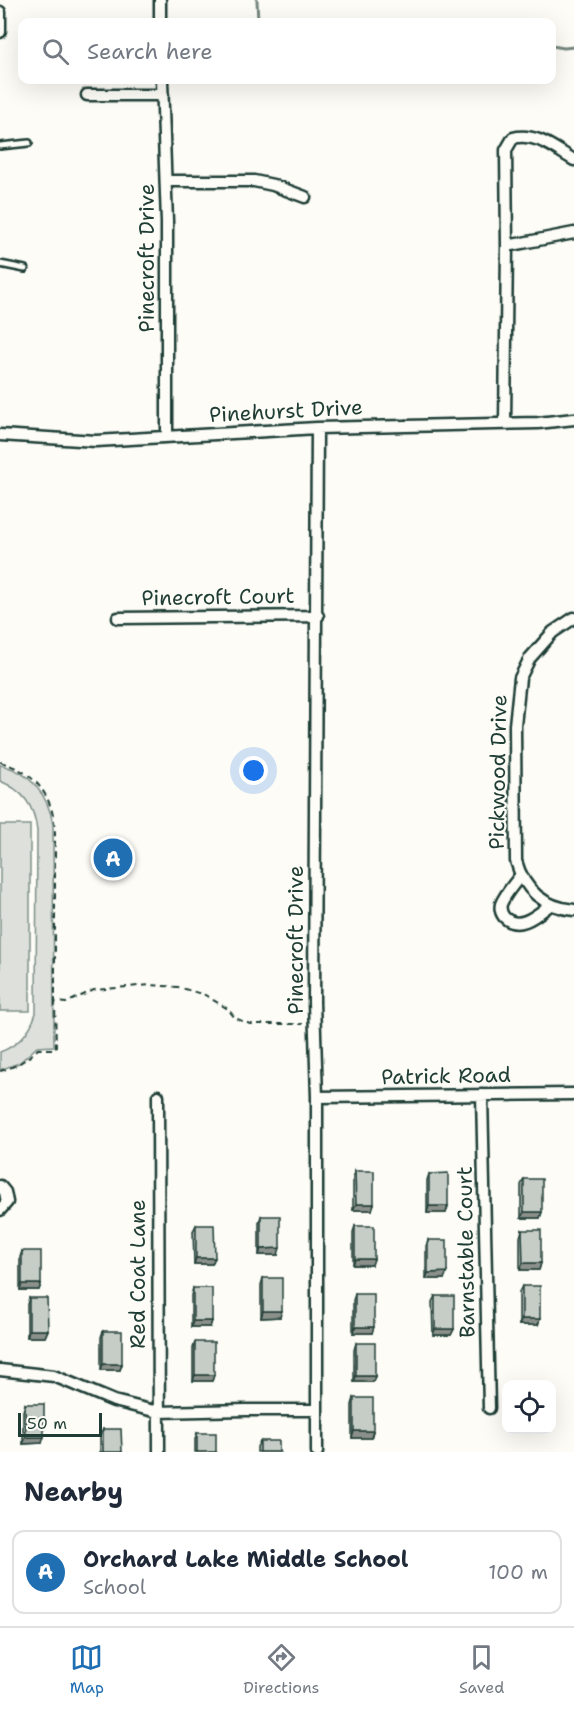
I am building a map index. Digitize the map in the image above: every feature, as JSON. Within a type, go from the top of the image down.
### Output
[{"type":"street","points":[[160,0],[160,18]]},
{"type":"street","points":[[0,12],[0,32]]},
{"type":"street","name":"Pinecroft Drive","points":[[162,84],[166,181],[167,436]]},
{"type":"street","points":[[87,95],[163,95]]},
{"type":"street","points":[[505,423],[506,150],[513,138],[535,137],[574,160]]},
{"type":"street","points":[[166,181],[273,184],[305,197]]},
{"type":"street","points":[[507,246],[574,233]]},
{"type":"street","name":"Pinehurst Drive","points":[[0,435],[96,441],[317,428],[538,423],[574,419]]},
{"type":"street","name":"Pinecroft Drive","points":[[317,428],[315,1024],[318,1097],[317,1452]]},
{"type":"street","name":"Pinecroft Court","points":[[118,618],[318,616]]},
{"type":"street","name":"Pickwood Drive","points":[[574,618],[553,632],[530,658],[520,678],[515,725],[516,861],[520,876],[531,890],[550,904],[574,910]]},
{"type":"street","name":"Pickwood Drive","points":[[520,876],[501,904],[501,912],[505,918],[513,922],[528,920],[550,904]]},
{"type":"street","name":"Patrick Road","points":[[318,1097],[574,1094]]},
{"type":"street","name":"Barnstable Court","points":[[482,1095],[489,1408]]},
{"type":"street","name":"Red Coat Lane","points":[[158,1096],[159,1452]]},
{"type":"street","points":[[0,1186],[7,1202],[0,1210]]},
{"type":"street","points":[[0,1370],[54,1376],[114,1401],[158,1412],[317,1410]]},
{"type":"lane","points":[[0,146],[29,143]]},
{"type":"lane","points":[[0,264],[25,269]]},
{"type":"path","points":[[0,762],[25,773],[36,781],[50,802],[56,833],[56,1049],[38,1049],[14,1068],[0,1071]]},
{"type":"path","points":[[55,1002],[66,1003],[94,990],[150,985],[178,987],[205,995],[228,1009],[235,1018],[250,1024],[315,1024]]},
{"type":"shaded area","points":[[0,765],[11,768],[29,779],[42,795],[51,814],[53,825],[54,1046],[37,1047],[19,1063],[0,1070],[0,1052],[13,1046],[23,1037],[36,1013],[37,831],[34,814],[26,800],[15,789],[0,781]]},
{"type":"shaded area","points":[[0,825],[30,825],[30,1011],[0,1011]]},
{"type":"building","points":[[355,1171],[374,1171],[374,1204],[356,1204]]},
{"type":"building","points":[[448,1173],[448,1206],[429,1206],[429,1174]]},
{"type":"building","points":[[524,1179],[542,1179],[542,1212],[524,1212]]},
{"type":"building","points":[[261,1216],[280,1216],[280,1248],[261,1249]]},
{"type":"building","points":[[196,1225],[214,1225],[215,1258],[196,1258]]},
{"type":"building","points":[[355,1226],[374,1226],[374,1259],[355,1259]]},
{"type":"building","points":[[522,1230],[541,1230],[541,1263],[523,1263]]},
{"type":"building","points":[[428,1240],[447,1240],[447,1272],[428,1273]]},
{"type":"building","points":[[22,1251],[41,1251],[41,1284],[22,1284]]},
{"type":"building","points":[[263,1278],[282,1278],[282,1311],[263,1311]]},
{"type":"building","points":[[522,1286],[540,1286],[540,1319],[522,1319]]},
{"type":"building","points":[[193,1288],[212,1288],[212,1321],[193,1321]]},
{"type":"building","points":[[355,1294],[374,1294],[374,1327],[355,1327]]},
{"type":"building","points":[[435,1296],[454,1296],[454,1329],[435,1329]]},
{"type":"building","points":[[29,1298],[47,1298],[48,1330],[29,1330]]},
{"type":"building","points":[[103,1331],[122,1331],[122,1364],[103,1364]]},
{"type":"building","points":[[195,1342],[214,1342],[214,1375],[195,1375]]},
{"type":"building","points":[[356,1343],[375,1343],[375,1376],[356,1376]]},
{"type":"building","points":[[354,1398],[373,1398],[373,1431],[354,1431]]},
{"type":"building","points":[[25,1404],[44,1404],[44,1437],[26,1437]]},
{"type":"building","points":[[103,1429],[121,1429],[122,1452],[103,1452]]},
{"type":"building","points":[[197,1433],[216,1433],[216,1452],[197,1452]]},
{"type":"building","points":[[260,1441],[279,1441],[279,1452],[260,1452]]},
{"type":"waterway","points":[[257,0],[258,18]]},
{"type":"waterway","points":[[556,47],[574,47]]},
{"type":"place","name":"Orchard Lake Middle School","points":[[113,858]]}]
